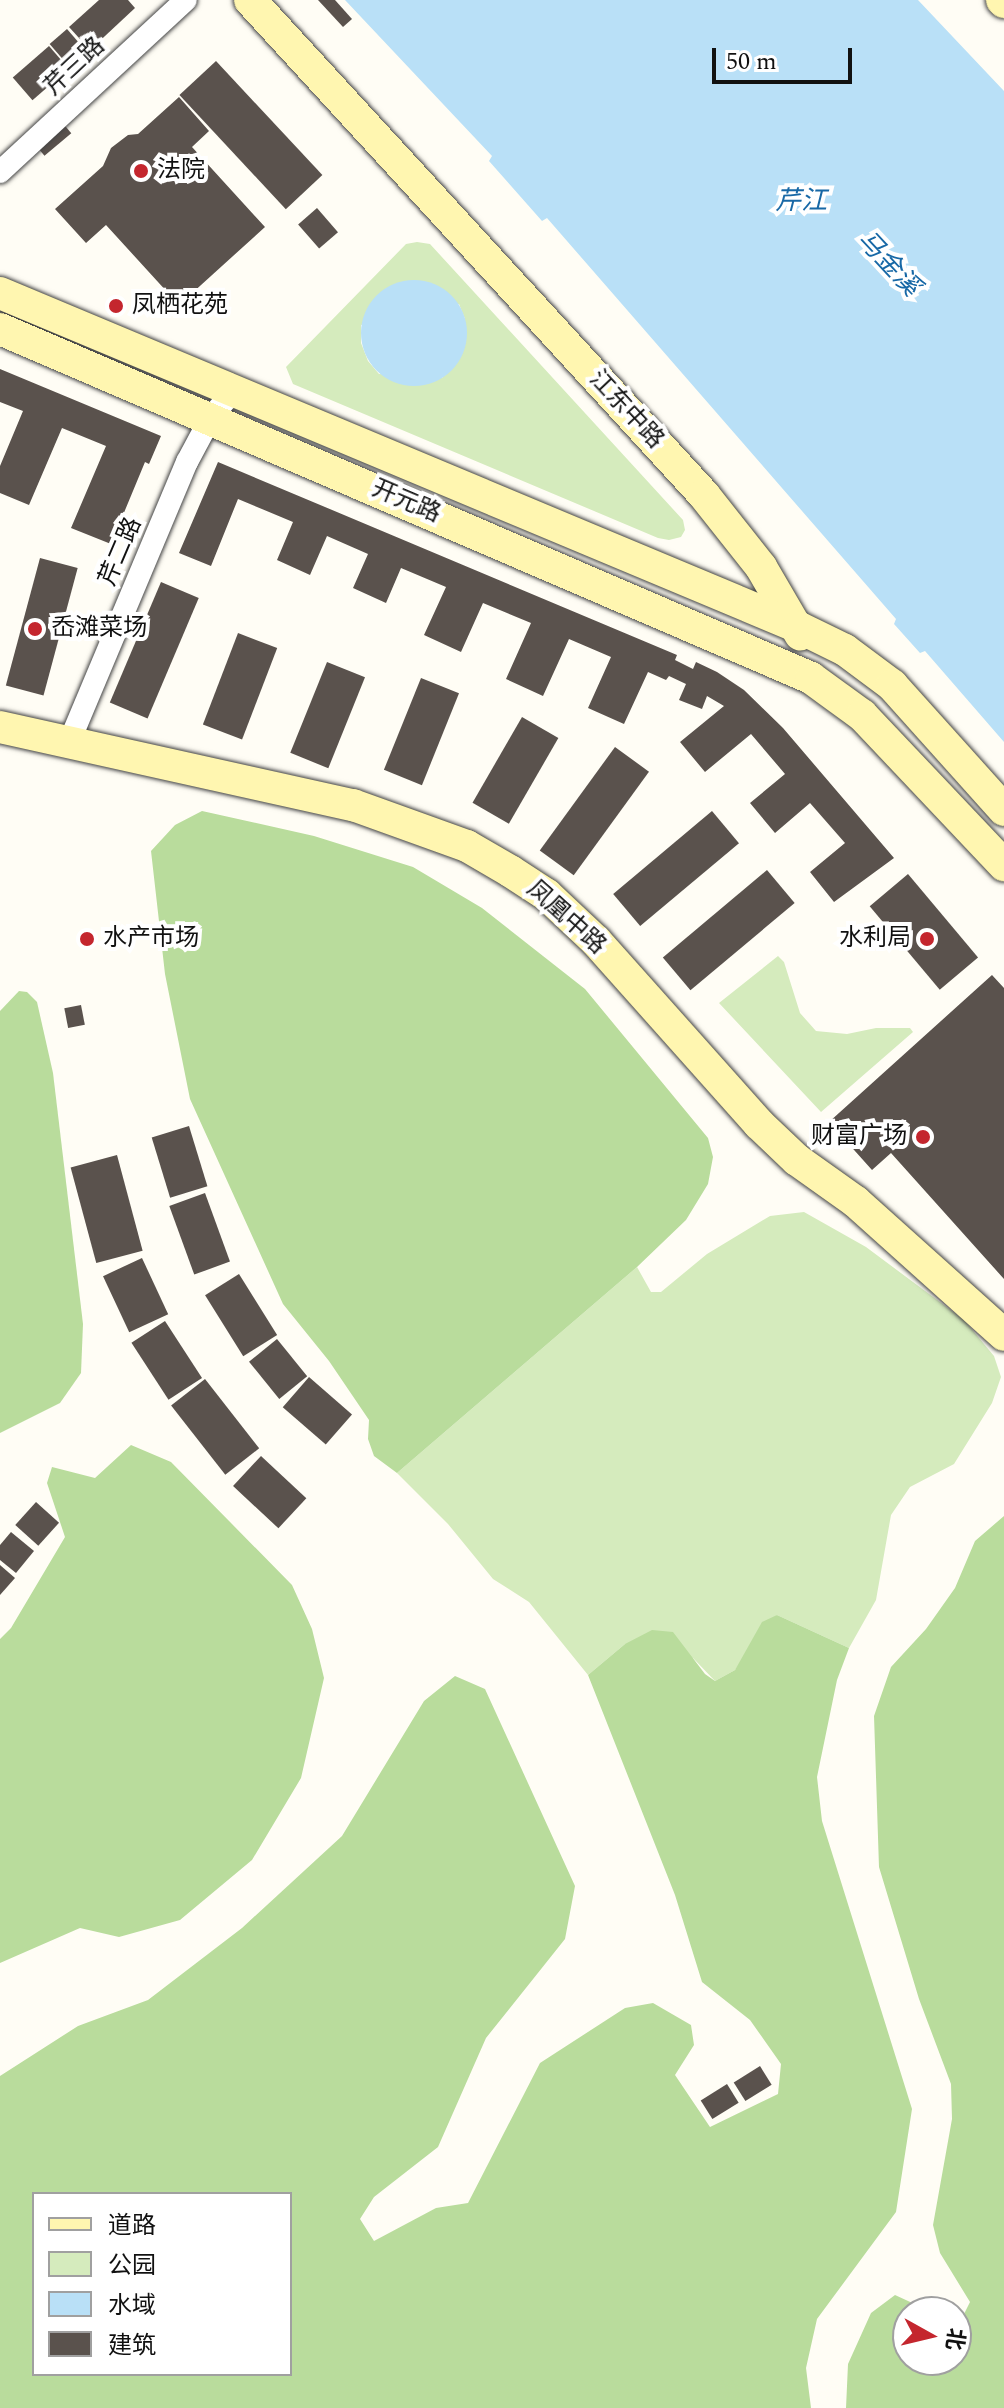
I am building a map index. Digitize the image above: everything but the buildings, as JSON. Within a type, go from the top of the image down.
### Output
[{"type":"main road","name":"江东中路","points":[[250,0],[704,495],[761,567],[798,627]]},
{"type":"main road","name":"开元路","points":[[0,293],[232,393],[798,627]]},
{"type":"main road","name":"开元路","points":[[0,329],[211,417],[811,678]]},
{"type":"main road","points":[[798,627],[811,678],[862,715],[1004,865]]},
{"type":"main road","points":[[798,627],[845,650],[892,685],[1004,810]]},
{"type":"main road","points":[[0,727],[70,740],[179,768],[216,785],[344,814],[440,847],[487,870],[532,899],[628,976],[759,1124],[797,1160],[856,1202],[1004,1335]]},
{"type":"street","name":"芹三路","points":[[0,172],[186,0]]},
{"type":"street","name":"芹二路","points":[[70,740],[187,462],[211,417],[232,393]]},
{"type":"green space","points":[[406,244],[430,244],[683,520],[685,530],[681,537],[669,540],[658,538],[293,384],[286,367]],"holes":[[[459,304],[465,319],[463,352],[442,378],[379,374],[368,361],[361,343],[361,325]]]},
{"type":"green space","points":[[202,811],[314,836],[413,867],[482,908],[585,989],[708,1138],[713,1157],[708,1184],[686,1220],[637,1267],[397,1473],[374,1456],[368,1439],[369,1420],[329,1361],[283,1304],[190,1099],[165,974],[151,851],[175,825]]},
{"type":"green space","points":[[778,956],[784,962],[800,1013],[816,1031],[847,1034],[876,1028],[910,1028],[913,1032],[821,1112],[719,1003]]},
{"type":"green space","points":[[19,991],[27,992],[37,1002],[53,1073],[83,1324],[81,1373],[60,1403],[0,1433],[0,1011]]},
{"type":"green space","points":[[804,1212],[866,1247],[964,1320],[994,1356],[1001,1377],[992,1403],[954,1464],[910,1487],[891,1515],[876,1600],[849,1648],[777,1615],[735,1670],[715,1681],[693,1658],[625,1644],[588,1675],[529,1602],[493,1579],[448,1524],[397,1473],[637,1267],[651,1292],[661,1292],[707,1254],[770,1216]]},
{"type":"green space","points":[[131,1445],[171,1462],[292,1585],[312,1629],[324,1678],[301,1778],[252,1860],[180,1920],[119,1937],[80,1928],[0,1963],[0,1639],[11,1628],[65,1537],[47,1483],[52,1467],[95,1478]]},
{"type":"green space","points":[[1004,1516],[1004,2408],[846,2408],[848,2364],[871,2313],[892,2297],[892,2376],[972,2376],[972,2296],[966,2296],[940,2253],[933,2225],[952,2119],[951,2084],[919,1999],[879,1867],[874,1716],[891,1667],[926,1629],[955,1588],[975,1541]]},
{"type":"green space","points":[[777,1615],[849,1648],[837,1680],[817,1777],[822,1821],[912,2109],[896,2212],[817,2319],[806,2368],[811,2408],[0,2408],[0,2076],[78,2026],[148,2000],[242,1928],[342,1836],[424,1701],[455,1676],[485,1689],[575,1886],[565,1939],[486,2038],[438,2147],[374,2197],[360,2219],[374,2241],[436,2208],[468,2203],[540,2063],[625,2008],[653,2003],[691,2025],[694,2045],[675,2075],[710,2127],[778,2094],[781,2064],[750,2020],[702,1982],[675,1895],[588,1675],[625,1644],[652,1630],[673,1632],[705,1674],[715,1681],[735,1670],[762,1622]]},
{"type":"water","name":"芹江","points":[[345,0],[918,0],[1004,91],[1004,742],[925,651],[920,653],[894,624],[896,619],[547,218],[542,221],[489,161],[492,156]]},
{"type":"water","points":[[414,280],[434,284],[452,295],[463,313],[467,333],[463,353],[452,371],[434,382],[414,386],[394,382],[376,371],[365,353],[361,333],[365,313],[376,295],[394,284]]},
{"type":"place","name":"法院","points":[[141,171]]},
{"type":"place","name":"凤栖花苑","points":[[116,306]]},
{"type":"place","name":"岙滩菜场","points":[[35,629]]},
{"type":"place","name":"水产市场","points":[[87,939]]},
{"type":"place","name":"水利局","points":[[927,939]]},
{"type":"place","name":"财富广场","points":[[923,1137]]},
{"type":"water label","name":"马金溪","points":[[888,264]]}]
